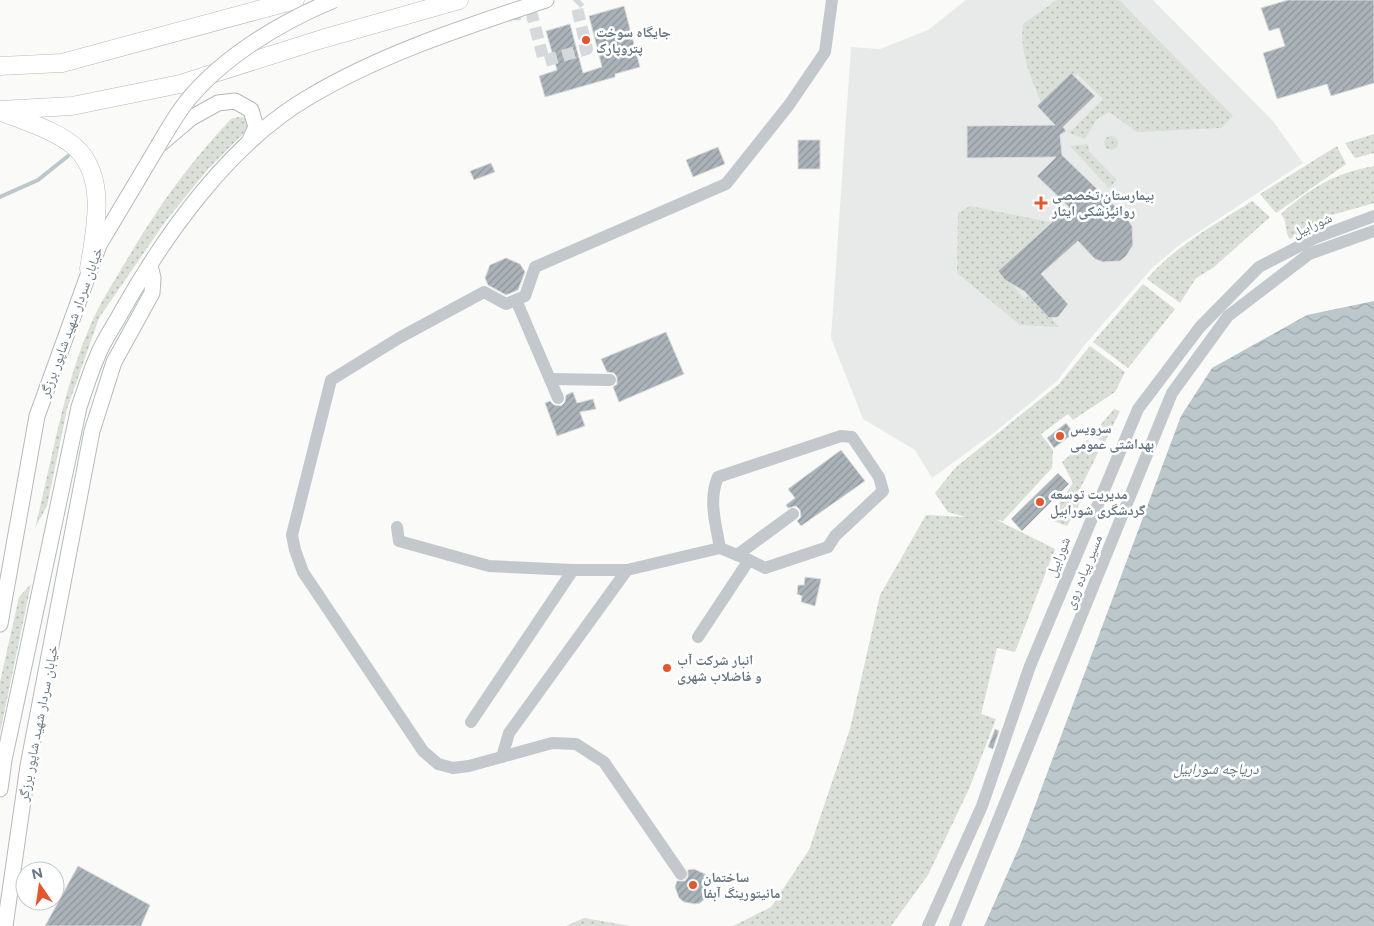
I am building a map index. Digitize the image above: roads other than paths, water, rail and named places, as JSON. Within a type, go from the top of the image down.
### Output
[{"type":"highway","points":[[0,66],[62,63],[295,0]]},
{"type":"highway","points":[[0,111],[72,106],[180,84],[322,39],[459,0]]},
{"type":"highway","points":[[0,111],[50,132],[78,149],[90,166],[97,215],[89,269]]},
{"type":"main road","name":"خیابان سردار شهید شاپور برزگر","points":[[0,624],[37,416],[99,245],[187,101],[219,70],[280,24],[334,0]]},
{"type":"main road","name":"خیابان سردار شهید شاپور برزگر","points":[[0,789],[4,760],[79,407],[97,356],[150,265],[199,197],[249,142],[288,110],[335,82],[452,31],[546,0]]},
{"type":"main road","points":[[158,146],[199,113],[226,100],[244,104],[250,110],[256,127],[249,142]]},
{"type":"main road","name":"خیابان سردار شهید شاپور برزگر","points":[[5,926],[28,766],[92,431],[114,362],[152,293],[153,278],[150,265]]},
{"type":"street","points":[[681,874],[604,762],[576,744],[552,743],[469,766],[453,768],[438,764],[423,751],[303,572],[292,535],[331,380],[484,292],[506,304],[525,296],[535,267],[726,184],[789,105],[826,52],[832,0]]},
{"type":"street","name":"شورابیل","points":[[928,926],[982,806],[1030,666],[1138,409],[1200,327],[1259,267],[1315,238],[1374,216]]},
{"type":"street","name":"مسیر پیاده روی","points":[[955,926],[1172,393],[1228,316],[1309,254],[1374,231]]},
{"type":"street","points":[[516,300],[558,398]]},
{"type":"street","points":[[550,379],[610,380]]},
{"type":"street","points":[[397,527],[400,541],[489,566],[573,570],[627,570],[720,548],[765,568],[828,547],[835,536],[883,491],[874,469],[852,437],[841,436],[718,477],[713,489],[713,509],[720,548]]},
{"type":"street","points":[[737,555],[793,514]]},
{"type":"street","points":[[698,637],[750,560]]},
{"type":"street","points":[[471,722],[573,570]]},
{"type":"street","points":[[502,757],[509,733],[627,570]]},
{"type":"water","name":"دریاچه شورابیل","points":[[1374,301],[1374,926],[984,926],[1021,843],[1181,416],[1212,368],[1307,315]]},
{"type":"waterway","points":[[0,197],[38,180],[68,156]]},
{"type":"tunnel","points":[[509,14],[532,15],[544,61],[587,49],[576,4],[580,0]]},
{"type":"place","name":"جایگاه سوخت پتروپارک","points":[[586,40]]},
{"type":"place","name":"بیمارستان تخصصی روانپزشکی ایثار","points":[[1041,203]]},
{"type":"place","name":"سرویس بهداشتی عمومی","points":[[1060,436]]},
{"type":"place","name":"مدیریت توسعه گردشگری شورابیل","points":[[1040,502]]},
{"type":"place","name":"انبار شرکت آب و فاضلاب شهری","points":[[667,668]]},
{"type":"place","name":"ساختمان مانیتورینگ آبفا","points":[[693,885]]}]
